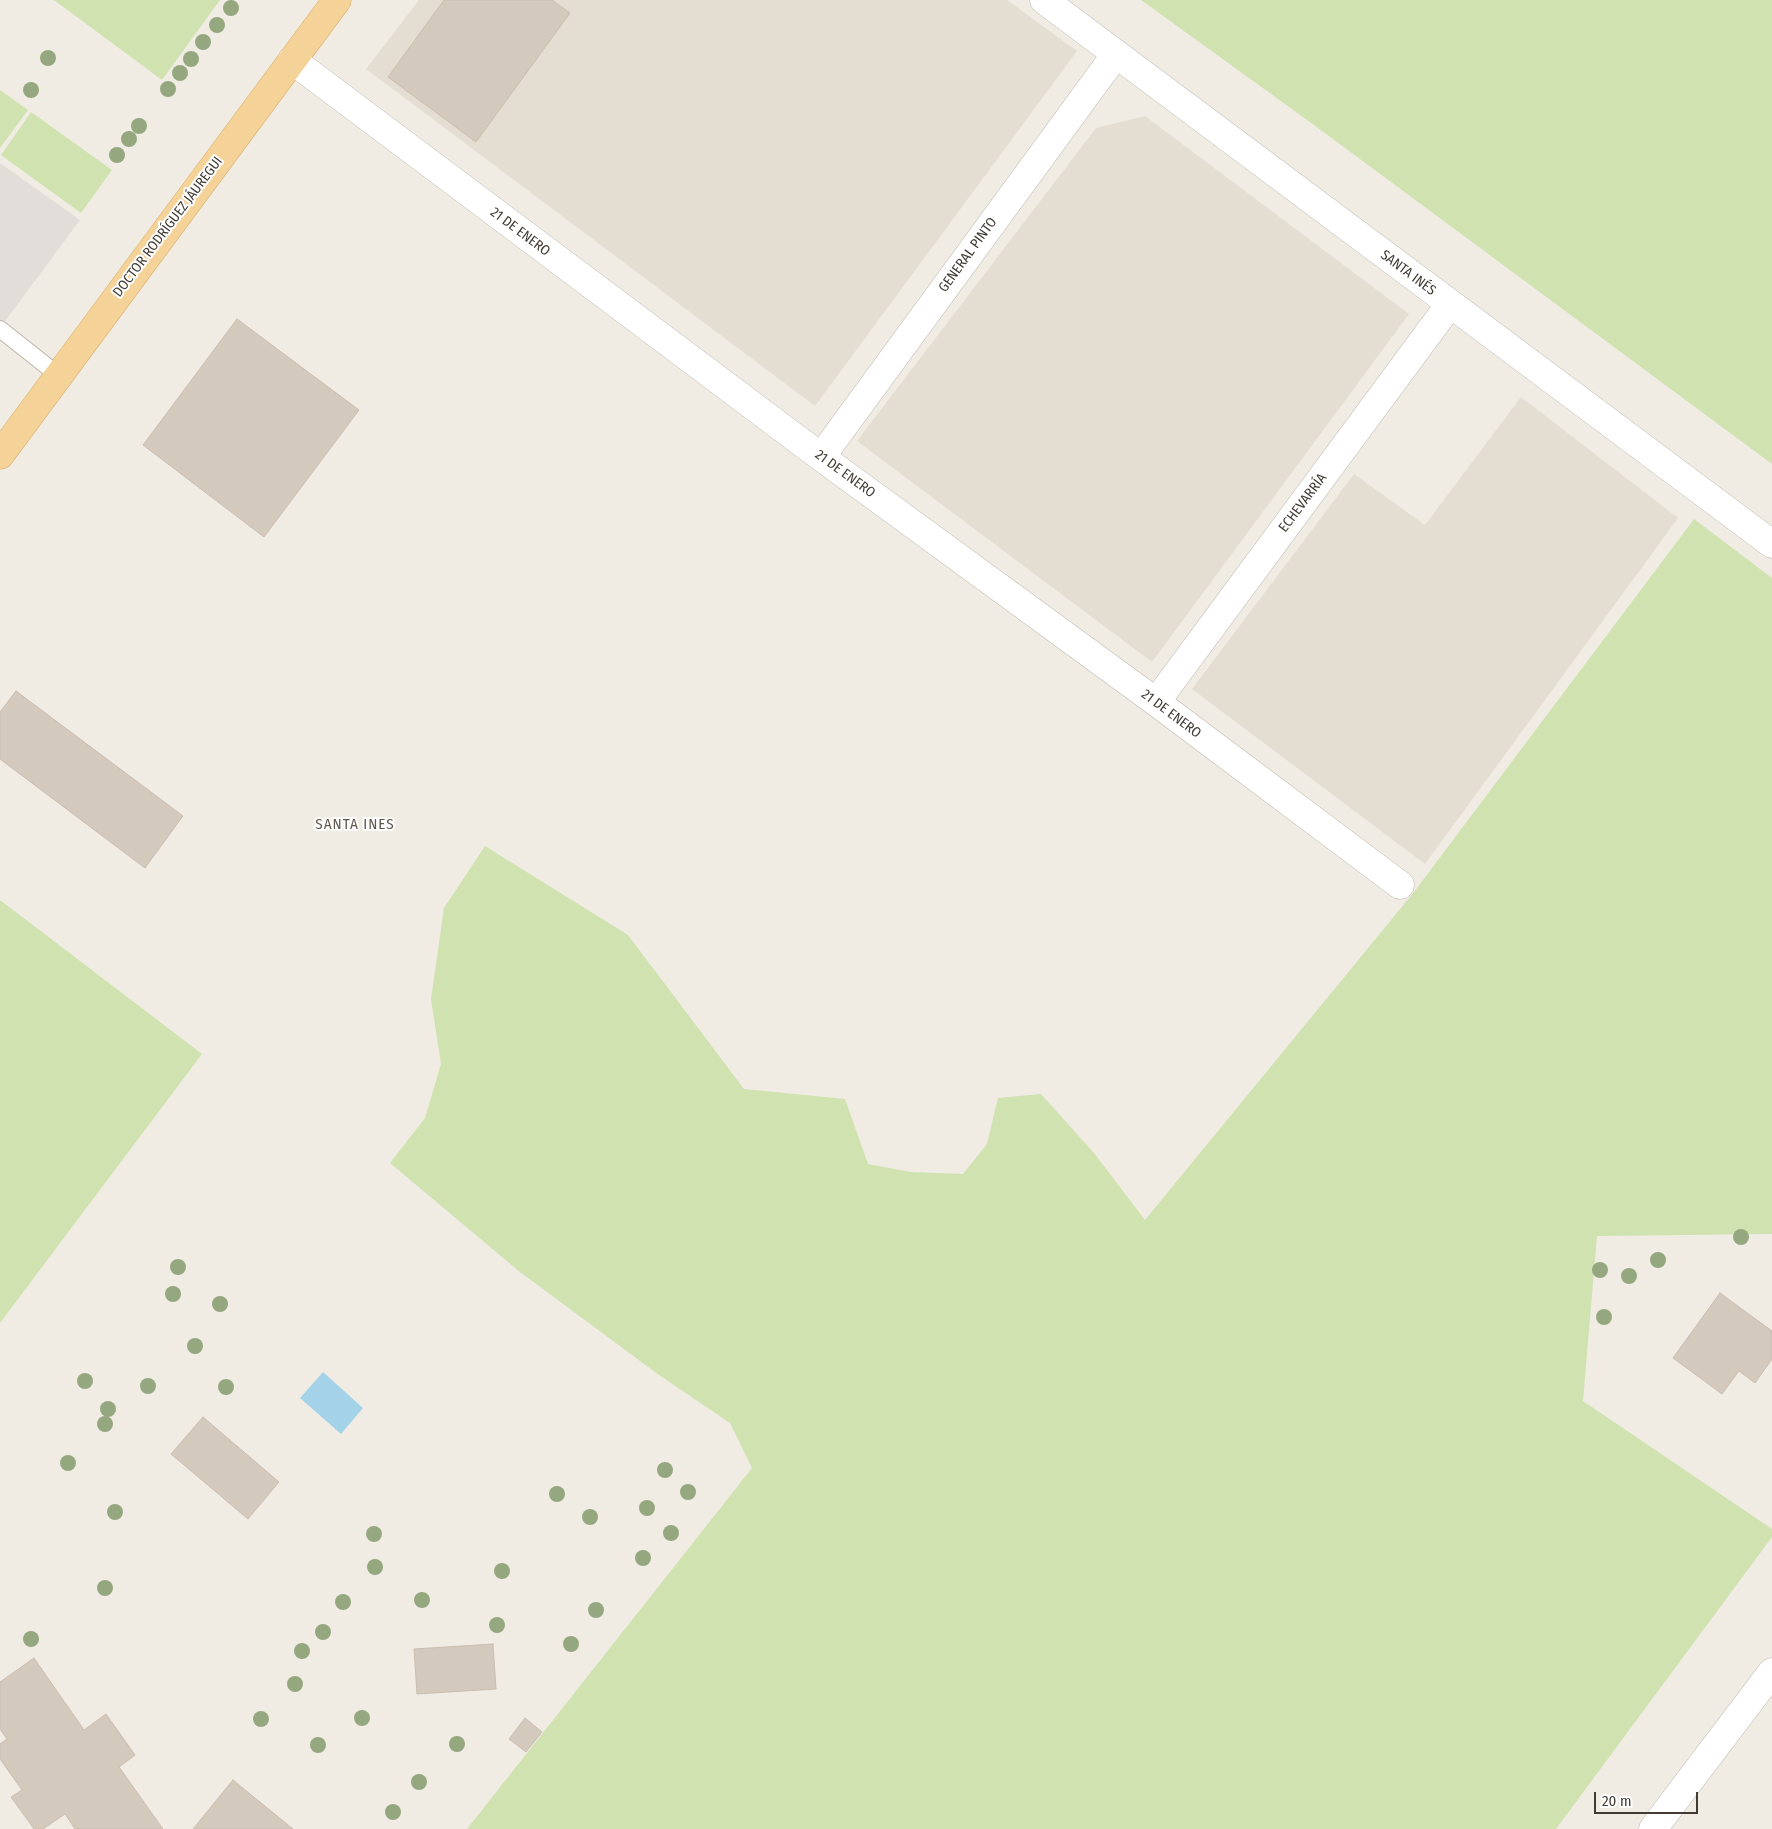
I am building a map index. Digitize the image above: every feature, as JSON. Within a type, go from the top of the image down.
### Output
[{"type":"main road","name":"DOCTOR RODRÍGUEZ JÁUREGUI","points":[[0,455],[337,0]]},
{"type":"street","name":"SANTA INÉS","points":[[1044,0],[1772,544]]},
{"type":"street","name":"GENERAL PINTO","points":[[820,457],[1116,54]]},
{"type":"street","name":"21 DE ENERO","points":[[292,60],[820,457],[1156,702],[1400,885]]},
{"type":"street","name":"ECHEVARRÍA","points":[[1156,702],[1450,304]]},
{"type":"street","points":[[1653,1829],[1772,1672]]},
{"type":"lane","points":[[0,329],[58,375]]},
{"type":"shaded area","points":[[419,0],[1007,0],[1077,51],[815,406],[366,69]]},
{"type":"shaded area","points":[[1145,116],[1409,314],[1152,662],[857,441],[1096,128]]},
{"type":"shaded area","points":[[0,163],[80,220],[0,328]]},
{"type":"shaded area","points":[[1521,397],[1678,518],[1425,864],[1192,689],[1354,474],[1425,525]]},
{"type":"green space","points":[[54,0],[220,0],[162,80]]},
{"type":"green space","points":[[1141,0],[1772,0],[1772,464],[1314,125]]},
{"type":"green space","points":[[0,90],[28,110],[0,148]]},
{"type":"green space","points":[[31,112],[112,170],[81,213],[1,155]]},
{"type":"green space","points":[[1694,519],[1772,578],[1772,1234],[1597,1236],[1583,1401],[1772,1529],[1772,1537],[1556,1829],[467,1829],[752,1468],[730,1423],[659,1375],[520,1272],[390,1163],[425,1118],[441,1064],[431,999],[444,908],[485,846],[628,935],[744,1089],[845,1099],[868,1164],[911,1172],[963,1174],[987,1144],[998,1098],[1041,1094],[1094,1153],[1145,1220],[1414,892]]},
{"type":"green space","points":[[0,900],[202,1054],[0,1323]]},
{"type":"water","points":[[323,1372],[363,1408],[341,1434],[300,1398]]},
{"type":"building","points":[[444,0],[552,0],[570,13],[476,142],[388,77]]},
{"type":"building","points":[[237,319],[359,410],[264,537],[143,445]]},
{"type":"building","points":[[16,691],[183,816],[145,868],[0,759],[0,712]]},
{"type":"building","points":[[1720,1293],[1772,1331],[1772,1359],[1755,1383],[1739,1371],[1722,1394],[1673,1358]]},
{"type":"building","points":[[203,1417],[279,1482],[248,1519],[171,1454]]},
{"type":"building","points":[[493,1644],[496,1689],[417,1694],[414,1649]]},
{"type":"building","points":[[34,1658],[84,1730],[106,1714],[135,1755],[119,1767],[163,1829],[75,1829],[65,1814],[43,1829],[34,1829],[11,1797],[22,1790],[0,1759],[0,1744],[7,1739],[0,1729],[0,1682]]},
{"type":"building","points":[[525,1718],[542,1732],[526,1752],[509,1739]]},
{"type":"building","points":[[233,1780],[293,1829],[193,1829]]},
{"type":"district","name":"SANTA INES","points":[[355,825]]}]
